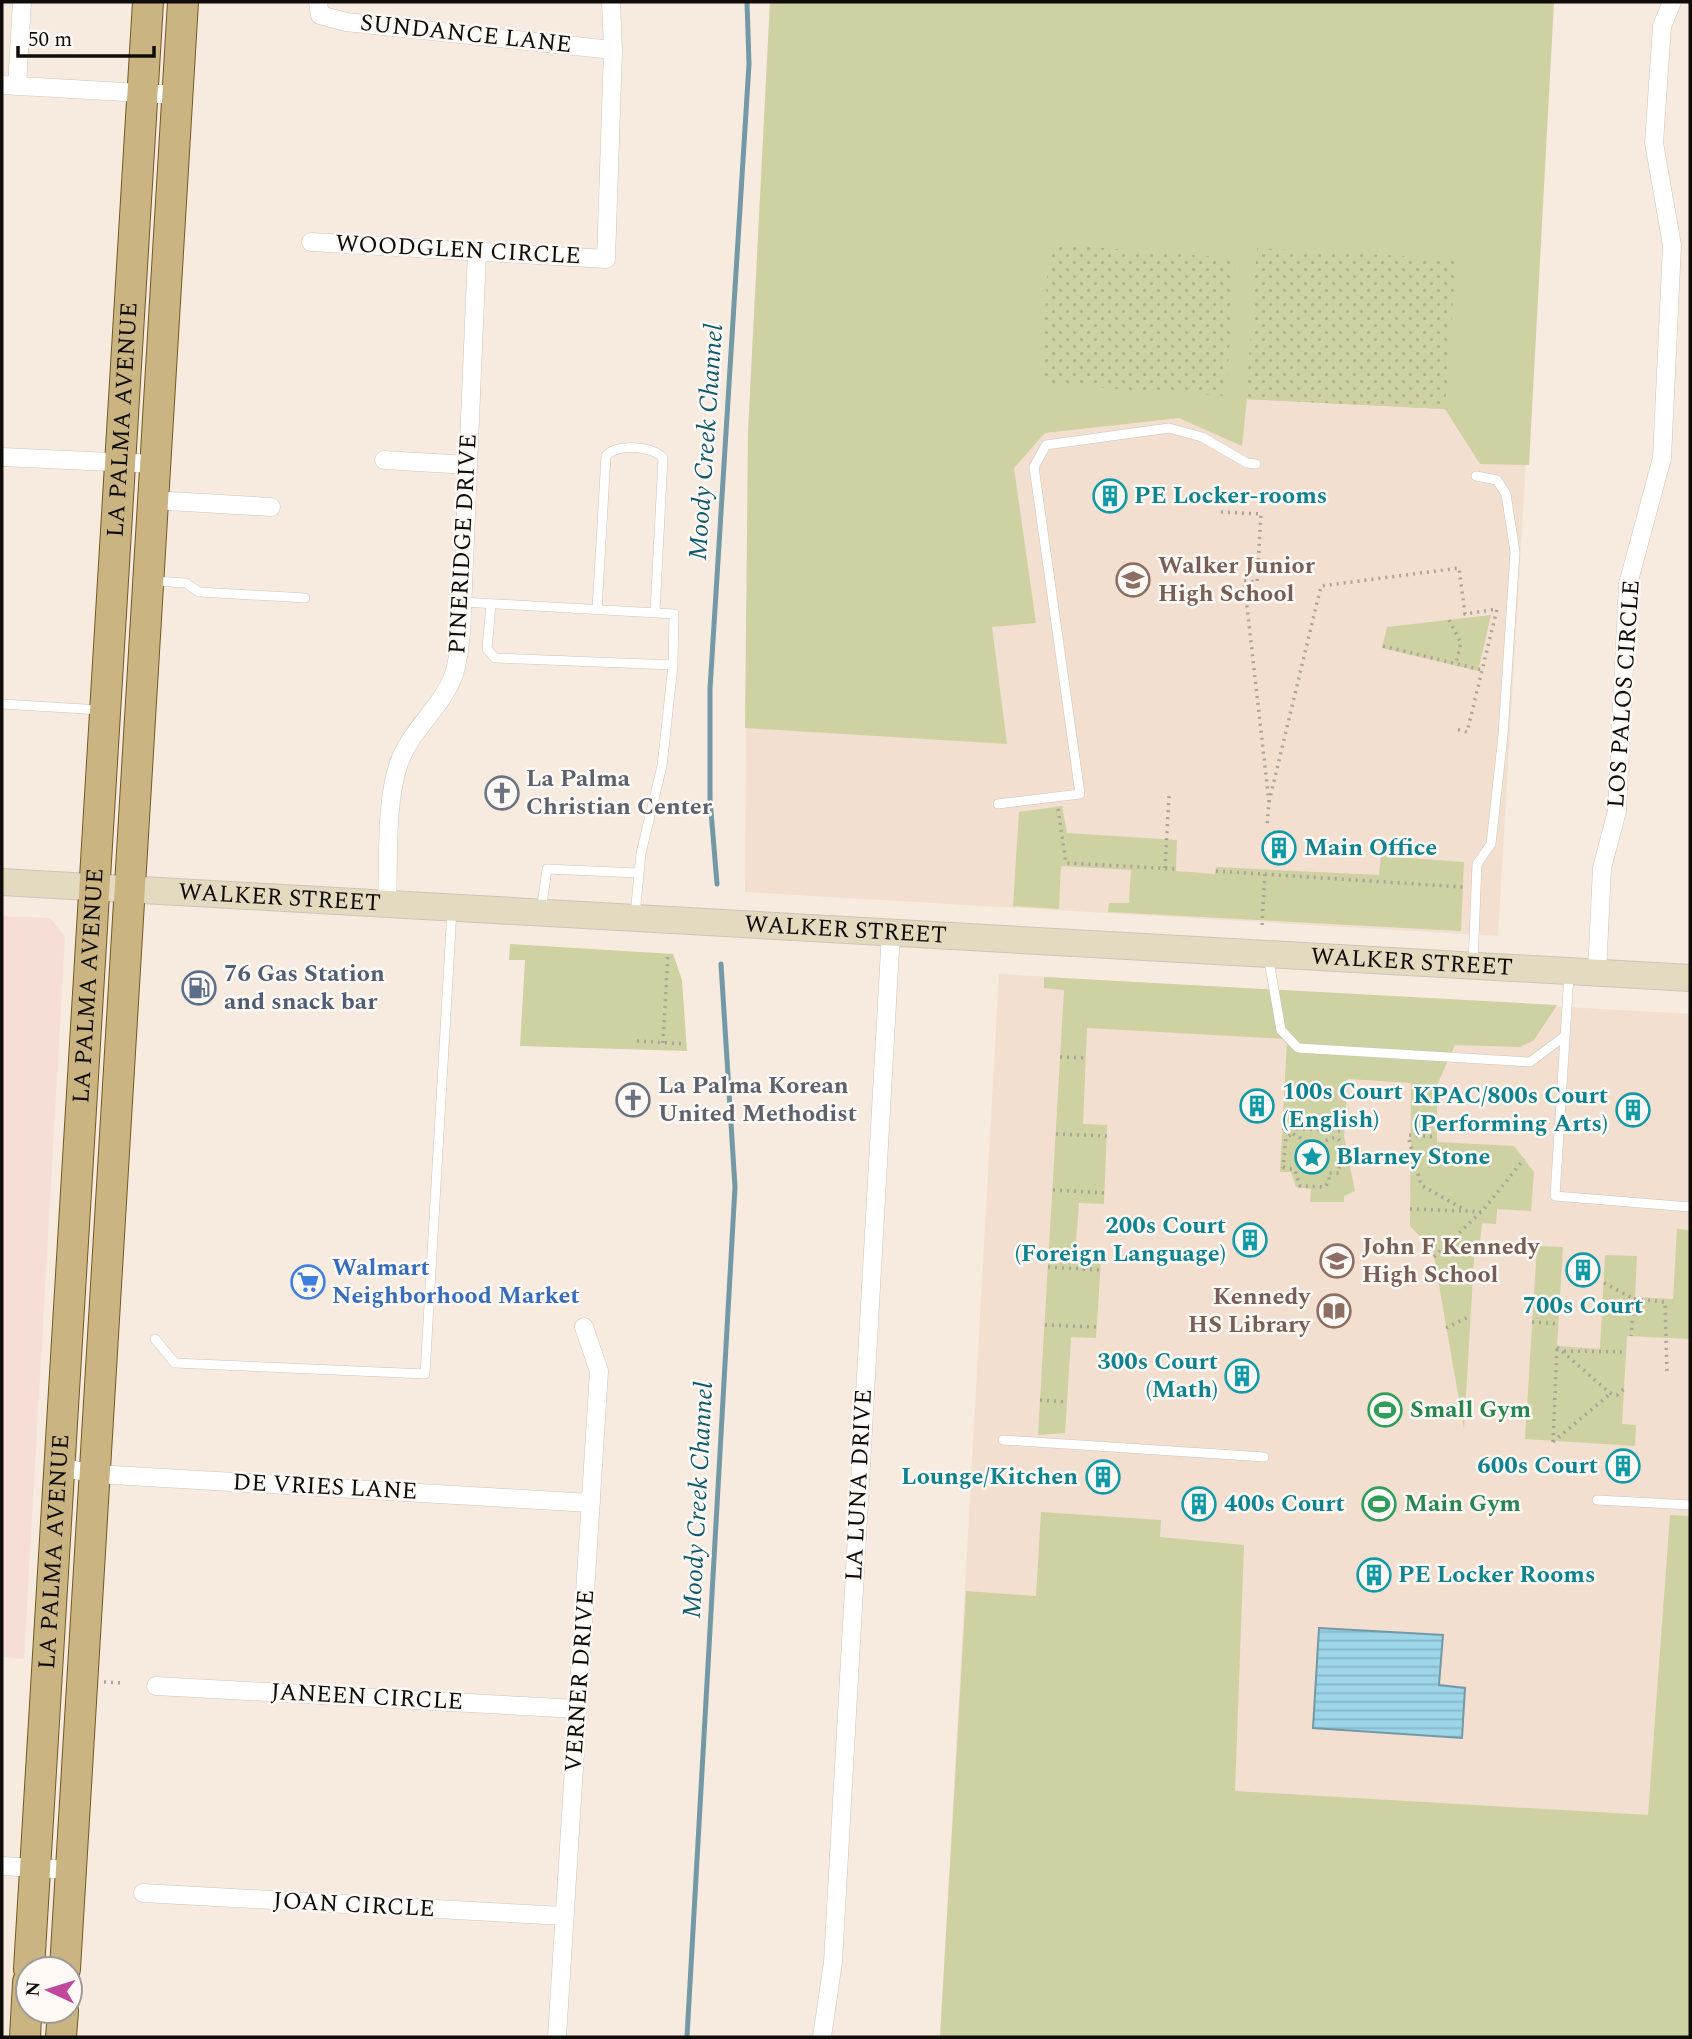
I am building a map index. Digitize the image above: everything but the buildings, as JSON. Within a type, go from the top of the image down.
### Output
[{"type":"main road","name":"LA PALMA AVENUE","points":[[30,1955],[148,2]]},
{"type":"main road","name":"LA PALMA AVENUE","points":[[66,1955],[183,2]]},
{"type":"main road","name":"WALKER STREET","points":[[2,882],[1690,978]]},
{"type":"street","points":[[22,2],[9,86],[177,95]]},
{"type":"street","points":[[611,2],[613,50]]},
{"type":"street","name":"LOS PALOS CIRCLE","points":[[1597,972],[1602,868],[1618,811],[1628,584],[1662,458],[1672,245],[1654,143],[1662,26],[1672,2]]},
{"type":"street","name":"SUNDANCE LANE","points":[[319,8],[345,22],[613,50]]},
{"type":"street","name":"WOODGLEN CIRCLE","points":[[311,242],[606,259],[613,50]]},
{"type":"street","name":"PINERIDGE DRIVE","points":[[387,903],[396,773],[408,742],[436,706],[453,676],[461,634],[477,252]]},
{"type":"street","points":[[2,457],[155,464]]},
{"type":"street","points":[[384,460],[468,465]]},
{"type":"street","points":[[152,500],[271,507]]},
{"type":"street","name":"LA LUNA DRIVE","points":[[822,2037],[833,1962],[891,932]]},
{"type":"street","name":"VERNER DRIVE","points":[[557,2037],[599,1371],[584,1327]]},
{"type":"street","name":"DE VRIES LANE","points":[[59,1467],[96,1474],[591,1503]]},
{"type":"street","name":"JANEEN CIRCLE","points":[[156,1686],[578,1709]]},
{"type":"street","points":[[2,1866],[71,1870]]},
{"type":"street","name":"JOAN CIRCLE","points":[[143,1894],[564,1916]]},
{"type":"lane","points":[[998,804],[1080,794],[1034,467],[1046,446],[1169,428],[1202,437],[1247,463],[1256,464]]},
{"type":"lane","points":[[597,610],[606,456],[617,448],[651,450],[663,458],[655,612]]},
{"type":"lane","points":[[1473,965],[1477,864],[1490,844],[1503,735],[1515,552],[1507,494],[1497,480],[1476,476]]},
{"type":"lane","points":[[147,581],[187,583],[199,592],[306,598]]},
{"type":"lane","points":[[463,602],[669,612],[676,619],[662,766],[638,873],[635,919]]},
{"type":"lane","points":[[491,604],[488,649],[495,658],[673,666]]},
{"type":"lane","points":[[2,704],[105,710]]},
{"type":"lane","points":[[541,914],[547,869],[638,873]]},
{"type":"lane","points":[[155,1339],[176,1363],[425,1374],[452,908]]},
{"type":"lane","points":[[1268,954],[1281,1030],[1298,1048],[1530,1062],[1565,1036]]},
{"type":"lane","points":[[1569,971],[1555,1196],[1690,1206]]},
{"type":"lane","points":[[1003,1440],[1264,1457]]},
{"type":"lane","points":[[1597,1500],[1690,1505]]},
{"type":"path","points":[[1221,512],[1261,514],[1257,582],[1244,580],[1269,803]]},
{"type":"path","points":[[1267,826],[1269,803],[1321,586],[1459,568],[1465,614],[1497,609],[1467,732],[1456,729]]},
{"type":"path","points":[[1449,620],[1461,643],[1456,664]]},
{"type":"path","points":[[1382,646],[1482,670]]},
{"type":"path","points":[[1165,868],[1169,796]]},
{"type":"path","points":[[1058,807],[1066,863],[1176,869]]},
{"type":"path","points":[[1216,871],[1265,872],[1463,887]]},
{"type":"path","points":[[1262,925],[1265,872]]},
{"type":"path","points":[[663,1043],[668,953]]},
{"type":"path","points":[[637,1041],[686,1044]]},
{"type":"path","points":[[1060,1057],[1086,1058]]},
{"type":"path","points":[[1282,1128],[1345,1131]]},
{"type":"path","points":[[1313,1142],[1314,1130]]},
{"type":"path","points":[[1056,1134],[1107,1136]]},
{"type":"path","points":[[1301,1166],[1295,1170],[1283,1167],[1286,1137],[1293,1134],[1306,1141],[1319,1143],[1336,1138],[1340,1141],[1339,1173],[1329,1173],[1323,1168]]},
{"type":"path","points":[[1437,1137],[1409,1138],[1421,1185],[1467,1211]]},
{"type":"path","points":[[1306,1141],[1299,1149],[1297,1162],[1313,1172],[1323,1168]]},
{"type":"path","points":[[1319,1143],[1326,1152],[1323,1168]]},
{"type":"path","points":[[1434,1257],[1481,1212],[1524,1160]]},
{"type":"path","points":[[1295,1170],[1300,1186],[1325,1187],[1329,1181],[1329,1173]]},
{"type":"path","points":[[1053,1190],[1104,1193]]},
{"type":"path","points":[[1410,1209],[1481,1212]]},
{"type":"path","points":[[1048,1267],[1100,1270]]},
{"type":"path","points":[[1604,1283],[1634,1299],[1665,1301],[1667,1372]]},
{"type":"path","points":[[1631,1336],[1634,1299]]},
{"type":"path","points":[[1446,1328],[1470,1316]]},
{"type":"path","points":[[1532,1322],[1558,1324]]},
{"type":"path","points":[[1045,1325],[1097,1327]]},
{"type":"path","points":[[1610,1393],[1553,1442],[1557,1347],[1610,1393],[1617,1395],[1624,1390]]},
{"type":"path","points":[[1562,1351],[1626,1352]]},
{"type":"path","points":[[1040,1401],[1067,1402]]},
{"type":"path","points":[[102,1682],[124,1683]]},
{"type":"shaded area","name":"Walker Junior High School","points":[[770,2],[1553,2],[1498,936],[745,892],[748,433]]},
{"type":"shaded area","points":[[2,916],[50,918],[65,936],[24,1659],[2,1657]]},
{"type":"shaded area","name":"John F Kennedy High School","points":[[999,974],[1690,1014],[1690,2037],[940,2037]]},
{"type":"green space","points":[[770,2],[1554,2],[1529,465],[1480,464],[1445,409],[1247,399],[1242,446],[1179,418],[1045,433],[1014,468],[1036,623],[992,627],[1007,744],[745,728],[748,432]]},
{"type":"green space","points":[[1049,244],[1235,258],[1226,396],[1041,384]]},
{"type":"green space","points":[[1257,248],[1456,259],[1445,409],[1246,399]]},
{"type":"green space","points":[[1491,615],[1478,671],[1382,648],[1387,627]]},
{"type":"green space","points":[[1062,806],[1067,833],[1177,840],[1176,871],[1215,874],[1216,867],[1379,875],[1381,856],[1464,862],[1461,931],[1108,912],[1109,903],[1129,903],[1131,870],[1061,866],[1059,909],[1013,906],[1019,812]]},
{"type":"green space","points":[[510,944],[673,954],[682,980],[687,1051],[520,1046],[525,960],[509,960]]},
{"type":"green space","points":[[1044,977],[1557,1005],[1534,1040],[1520,1047],[1455,1045],[1437,1085],[1437,1142],[1514,1146],[1534,1172],[1531,1211],[1497,1209],[1496,1224],[1482,1223],[1480,1243],[1475,1242],[1464,1429],[1433,1250],[1410,1226],[1411,1083],[1348,1079],[1344,1136],[1355,1191],[1344,1196],[1344,1202],[1310,1202],[1311,1189],[1296,1187],[1291,1172],[1280,1172],[1287,1039],[1087,1028],[1083,1124],[1107,1125],[1104,1204],[1079,1203],[1075,1257],[1101,1259],[1096,1338],[1071,1337],[1065,1433],[1038,1435],[1064,990],[1044,988]]},
{"type":"green space","points":[[1677,1229],[1690,1230],[1690,1339],[1627,1336],[1622,1424],[1636,1425],[1635,1446],[1525,1439],[1537,1246],[1563,1247],[1557,1346],[1600,1349],[1605,1255],[1637,1256],[1635,1297],[1673,1299]]},
{"type":"green space","points":[[1041,1512],[1161,1520],[1160,1537],[1244,1545],[1235,1791],[1648,1815],[1670,1515],[1690,1516],[1690,2037],[940,2037],[966,1591],[1036,1596]]},
{"type":"water","points":[[1319,1628],[1443,1635],[1439,1685],[1465,1688],[1462,1738],[1313,1728]]},
{"type":"waterway","name":"Moody Creek Channel","points":[[717,884],[710,799],[710,689],[749,64],[747,2]]},
{"type":"waterway","name":"Moody Creek Channel","points":[[687,2037],[735,1187],[721,964]]},
{"type":"place","name":"PE Locker-rooms","points":[[1110,496]]},
{"type":"place","name":"Walker Junior High School","points":[[1133,580]]},
{"type":"place","name":"La Palma Christian Center","points":[[502,793]]},
{"type":"place","name":"Main Office","points":[[1279,848]]},
{"type":"place","name":"76 Gas Station and snack bar","points":[[199,988]]},
{"type":"place","name":"La Palma Korean United Methodist","points":[[633,1100]]},
{"type":"place","name":"100s Court (English)","points":[[1257,1106]]},
{"type":"place","name":"KPAC/800s Court (Performing Arts)","points":[[1633,1110]]},
{"type":"place","name":"Blarney Stone","points":[[1312,1157]]},
{"type":"place","name":"200s Court (Foreign Language)","points":[[1250,1240]]},
{"type":"place","name":"John F Kennedy High School","points":[[1337,1261]]},
{"type":"place","name":"700s Court","points":[[1583,1270]]},
{"type":"place","name":"Walmart Neighborhood Market","points":[[308,1282]]},
{"type":"place","name":"Kennedy HS Library","points":[[1334,1311]]},
{"type":"place","name":"300s Court (Math)","points":[[1242,1376]]},
{"type":"place","name":"Small Gym","points":[[1385,1410]]},
{"type":"place","name":"600s Court","points":[[1623,1466]]},
{"type":"place","name":"Lounge/Kitchen","points":[[1103,1477]]},
{"type":"place","name":"400s Court","points":[[1199,1504]]},
{"type":"place","name":"Main Gym","points":[[1379,1504]]},
{"type":"place","name":"PE Locker Rooms","points":[[1374,1575]]}]
